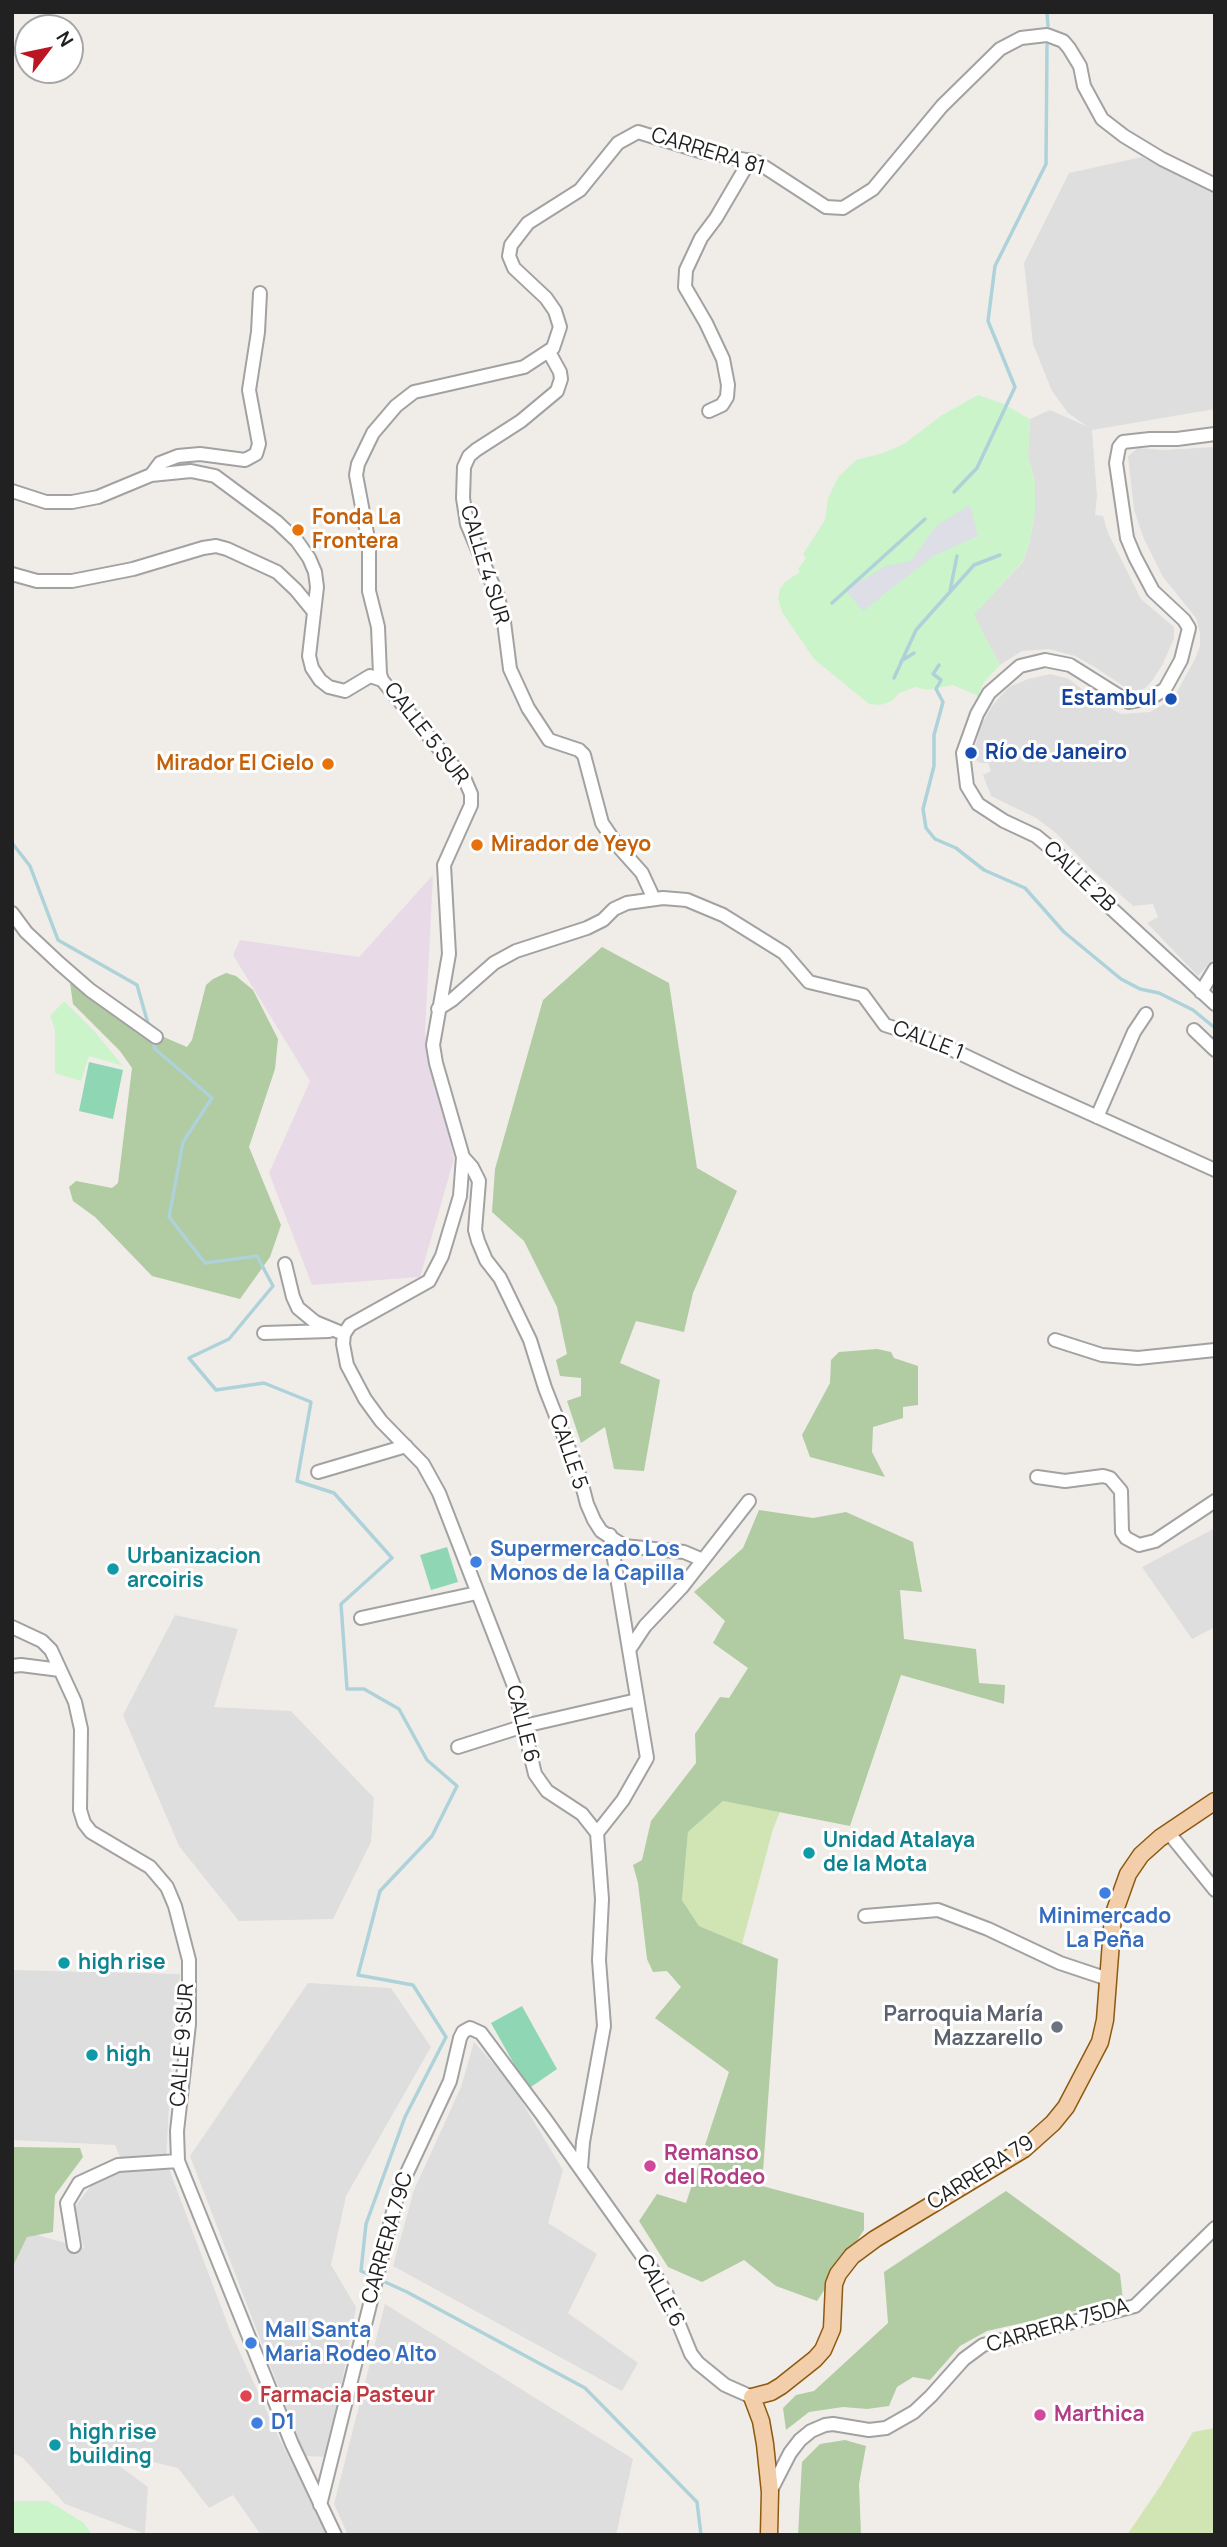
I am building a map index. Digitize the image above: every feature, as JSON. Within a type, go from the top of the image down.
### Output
[{"type":"main road","name":"CARRERA 79","points":[[752,2398],[781,2386],[823,2350],[832,2329],[834,2284],[852,2256],[874,2239],[1024,2149],[1053,2123],[1076,2091],[1100,2042],[1105,2020],[1113,1916],[1122,1887],[1141,1855],[1168,1832],[1215,1801]]},
{"type":"main road","points":[[752,2398],[761,2421],[769,2493],[769,2535]]},
{"type":"street","name":"CARRERA 81","points":[[549,352],[557,339],[559,327],[555,311],[546,298],[518,273],[509,256],[511,245],[520,230],[573,195],[618,143],[638,132],[704,152],[750,160],[767,167],[826,207],[838,209],[849,206],[873,189],[942,106],[996,54],[1021,38],[1040,35],[1058,39],[1069,48],[1080,66],[1084,86],[1102,119],[1162,159],[1215,185]]},
{"type":"street","points":[[709,411],[722,405],[727,397],[728,385],[723,359],[685,287],[686,270],[701,238],[750,160]]},
{"type":"street","points":[[151,475],[160,463],[177,456],[200,454],[245,460],[256,454],[259,444],[249,390],[258,332],[260,293]]},
{"type":"street","name":"CALLE 5 SUR","points":[[463,1157],[433,1053],[450,940],[444,865],[471,804],[471,794],[465,780],[382,680],[379,670],[378,627],[369,592],[369,544],[356,475],[361,454],[373,433],[396,406],[414,392],[524,367],[549,352]]},
{"type":"street","name":"CALLE 4 SUR","points":[[549,352],[560,372],[557,391],[521,421],[476,450],[464,467],[463,498],[467,524],[498,597],[510,669],[528,708],[549,740],[579,750],[584,755],[602,823],[642,873],[654,899]]},
{"type":"street","name":"CALLE 2B","points":[[1215,434],[1123,442],[1119,447],[1116,463],[1131,548],[1153,591],[1189,628],[1181,660],[1169,684],[1157,695],[1129,702],[1070,665],[1045,660],[1020,666],[989,693],[977,714],[963,753],[967,786],[978,804],[1046,844],[1215,1004]]},
{"type":"street","points":[[12,491],[46,502],[87,501],[151,475],[205,472],[228,484],[268,514],[297,541],[312,565],[317,587],[309,656],[312,668],[320,680],[329,687],[345,691],[354,688],[366,678],[375,677],[382,680]]},
{"type":"street","points":[[12,574],[37,581],[72,581],[134,569],[216,546],[277,572],[314,612]]},
{"type":"street","name":"CALLE 1","points":[[438,1009],[500,959],[527,947],[587,928],[620,906],[654,899],[687,900],[723,915],[784,953],[809,982],[863,995],[885,1025],[932,1040],[1215,1170]]},
{"type":"street","points":[[12,913],[26,932],[59,963],[156,1037]]},
{"type":"street","points":[[1201,992],[1215,969]]},
{"type":"street","points":[[1097,1117],[1134,1032],[1146,1014]]},
{"type":"street","points":[[1194,1030],[1215,1050]]},
{"type":"street","points":[[264,1333],[340,1332],[429,1281],[436,1271],[460,1196],[463,1157]]},
{"type":"street","name":"CALLE 5","points":[[463,1157],[479,1181],[475,1230],[481,1250],[500,1278],[530,1339],[545,1388],[580,1477],[587,1504],[601,1531],[610,1535],[648,1758],[623,1800],[597,1833]]},
{"type":"street","points":[[285,1264],[293,1297],[299,1308],[315,1322],[340,1332]]},
{"type":"street","name":"CALLE 6","points":[[340,1332],[344,1354],[354,1381],[372,1410],[432,1478],[514,1686],[531,1760],[540,1783],[555,1798],[582,1814],[597,1833]]},
{"type":"street","points":[[1055,1340],[1102,1355],[1138,1358],[1215,1350]]},
{"type":"street","points":[[318,1472],[405,1446]]},
{"type":"street","points":[[1037,1477],[1065,1481],[1103,1476],[1110,1478],[1121,1491],[1122,1532],[1126,1538],[1139,1545],[1155,1541],[1215,1501]]},
{"type":"street","points":[[629,1650],[645,1626],[682,1587],[749,1501]]},
{"type":"street","points":[[610,1535],[624,1546],[684,1552],[703,1560]]},
{"type":"street","points":[[361,1618],[477,1593]]},
{"type":"street","name":"CALLE 9 SUR","points":[[12,1626],[42,1641],[51,1650],[75,1702],[82,1729],[80,1810],[84,1823],[91,1832],[139,1859],[160,1876],[174,1906],[189,1960],[189,2024],[177,2131],[178,2161],[196,2211],[303,2468],[335,2535]]},
{"type":"street","points":[[12,1666],[60,1670]]},
{"type":"street","points":[[458,1747],[524,1726],[637,1700]]},
{"type":"street","points":[[1168,1832],[1215,1890]]},
{"type":"street","points":[[581,2168],[583,2142],[604,2026],[599,1960],[602,1899],[597,1833]]},
{"type":"street","points":[[865,1916],[938,1910],[988,1929],[1060,1963],[1108,1979]]},
{"type":"street","name":"CALLE 6","points":[[474,2028],[481,2033],[581,2168],[661,2283],[691,2354],[725,2385],[752,2398]]},
{"type":"street","name":"CARRERA 79C","points":[[320,2505],[398,2192],[450,2081],[463,2032],[474,2028]]},
{"type":"street","points":[[74,2246],[67,2203],[79,2183],[118,2165],[178,2161]]},
{"type":"street","name":"CARRERA 75DA","points":[[769,2493],[790,2453],[811,2431],[834,2424],[869,2430],[886,2428],[914,2412],[932,2396],[964,2359],[983,2345],[1135,2306],[1215,2228]]},
{"type":"street","points":[[303,2468],[313,2470],[329,2462]]},
{"type":"shaded area","points":[[1142,157],[1215,194],[1215,409],[1092,430],[1097,496],[1095,515],[1103,516],[1108,533],[1141,599],[1174,627],[1174,638],[1152,681],[1144,689],[1131,691],[1075,656],[1049,649],[1022,651],[1000,665],[973,615],[1023,562],[1029,544],[1035,513],[1035,482],[1028,456],[1030,419],[1050,410],[1088,427],[1068,413],[1052,391],[1033,344],[1024,263],[1069,173]]},
{"type":"shaded area","points":[[1215,447],[1215,957],[1198,976],[1147,923],[1158,917],[1153,904],[1133,906],[1056,833],[1036,818],[991,796],[983,775],[991,771],[988,763],[981,763],[974,759],[973,755],[981,725],[992,706],[1009,687],[1028,679],[1051,674],[1069,679],[1098,702],[1121,714],[1150,712],[1173,699],[1195,659],[1200,646],[1200,633],[1196,618],[1163,577],[1144,539],[1134,510],[1128,456],[1138,448],[1164,450]]},
{"type":"shaded area","points":[[970,505],[978,536],[933,556],[863,611],[846,590],[885,566],[911,561],[936,526]]},
{"type":"shaded area","points":[[433,875],[425,1033],[454,1159],[420,1277],[312,1285],[269,1173],[310,1081],[233,955],[240,940],[359,957]]},
{"type":"shaded area","points":[[1215,1528],[1215,1627],[1192,1639],[1142,1567]]},
{"type":"shaded area","points":[[175,1615],[238,1629],[214,1707],[291,1711],[374,1798],[371,1842],[333,1919],[239,1921],[179,1846],[123,1715]]},
{"type":"shaded area","points":[[12,1970],[180,1974],[166,2161],[231,2333],[281,2442],[329,2535],[261,2535],[233,2495],[209,2508],[178,2468],[95,2448],[148,2487],[145,2534],[65,2504],[23,2458],[12,2453],[12,2254],[22,2231],[84,2248],[74,2208],[103,2170],[123,2164],[115,2145],[12,2140]]},
{"type":"shaded area","points":[[308,1983],[391,1988],[431,2047],[346,2196],[331,2265],[356,2307],[328,2457],[305,2456],[190,2156]]},
{"type":"shaded area","points":[[474,2042],[510,2082],[563,2170],[548,2223],[597,2254],[568,2313],[638,2363],[622,2391],[393,2266],[414,2190],[461,2087]]},
{"type":"shaded area","points":[[385,2304],[633,2459],[616,2535],[348,2535],[334,2504]]},
{"type":"green space","points":[[978,395],[1002,403],[1030,419],[1028,456],[1035,482],[1035,513],[1029,544],[1023,561],[974,615],[1000,665],[984,682],[978,696],[953,685],[926,690],[916,687],[899,693],[892,701],[880,705],[869,704],[814,659],[782,612],[778,598],[780,589],[786,581],[800,572],[798,569],[806,558],[803,554],[825,520],[828,498],[839,476],[856,460],[904,444],[942,415]]},
{"type":"green space","points":[[602,947],[669,983],[697,1168],[737,1191],[693,1293],[684,1332],[636,1321],[620,1363],[660,1380],[644,1471],[614,1469],[605,1427],[581,1443],[567,1401],[581,1396],[581,1378],[560,1376],[556,1360],[567,1354],[557,1307],[524,1241],[492,1212],[495,1169],[543,1000]]},
{"type":"green space","points":[[226,973],[236,976],[253,990],[278,1039],[275,1069],[249,1147],[281,1225],[270,1257],[240,1299],[152,1276],[95,1217],[73,1201],[69,1187],[76,1181],[112,1188],[118,1183],[132,1068],[120,1051],[73,1004],[70,983],[75,982],[99,1000],[187,1047],[192,1040],[206,985]]},
{"type":"green space","points":[[64,1001],[95,1032],[123,1066],[89,1056],[81,1081],[55,1073],[55,1030],[50,1016]]},
{"type":"green space","points":[[89,1062],[123,1070],[113,1119],[79,1111]]},
{"type":"green space","points":[[877,1349],[891,1352],[894,1358],[918,1366],[918,1405],[903,1407],[903,1418],[873,1427],[872,1452],[885,1477],[810,1457],[802,1435],[830,1383],[831,1360],[839,1352]]},
{"type":"green space","points":[[759,1510],[813,1518],[846,1512],[913,1542],[922,1592],[900,1590],[904,1639],[976,1649],[979,1683],[1005,1685],[1004,1704],[901,1675],[850,1826],[723,1801],[688,1832],[682,1900],[699,1926],[778,1959],[762,2186],[864,2213],[864,2230],[817,2301],[776,2286],[744,2260],[702,2282],[668,2267],[639,2221],[657,2194],[686,2203],[729,2072],[655,2018],[681,1987],[667,1971],[653,1972],[647,1959],[638,1883],[633,1865],[642,1860],[651,1821],[696,1763],[695,1734],[720,1697],[729,1698],[748,1668],[713,1643],[725,1621],[694,1592],[743,1548]]},
{"type":"green space","points":[[447,1547],[458,1582],[431,1590],[420,1555]]},
{"type":"green space","points":[[723,1801],[780,1812],[742,1944],[699,1926],[682,1900],[688,1832]]},
{"type":"green space","points":[[522,2006],[557,2069],[528,2089],[491,2023]]},
{"type":"green space","points":[[12,2147],[80,2148],[83,2157],[55,2195],[53,2232],[27,2237],[12,2268]]},
{"type":"green space","points":[[1006,2191],[1120,2274],[1123,2300],[987,2331],[960,2346],[930,2380],[913,2377],[897,2387],[889,2406],[867,2409],[843,2407],[809,2412],[786,2430],[783,2408],[796,2395],[814,2391],[888,2323],[884,2272]]},
{"type":"green space","points":[[1215,2428],[1215,2535],[1127,2535],[1193,2432]]},
{"type":"green space","points":[[845,2440],[866,2446],[859,2484],[861,2535],[798,2535],[802,2462],[820,2444]]},
{"type":"green space","points":[[12,2501],[48,2501],[84,2523],[92,2535],[12,2535]]},
{"type":"waterway","points":[[1047,12],[1048,26]]},
{"type":"waterway","points":[[954,492],[977,468],[1015,387],[988,321],[995,266],[1046,164],[1047,45]]},
{"type":"waterway","points":[[832,603],[925,519]]},
{"type":"waterway","points":[[894,678],[916,630],[974,565],[1000,555]]},
{"type":"waterway","points":[[950,591],[957,556]]},
{"type":"waterway","points":[[901,661],[914,653]]},
{"type":"waterway","points":[[939,665],[933,674],[941,680],[936,689],[943,702],[934,735],[934,766],[923,809],[926,828],[935,839],[956,848],[984,870],[1025,888],[1064,932],[1121,979],[1140,989],[1159,993],[1193,1010],[1215,1028]]},
{"type":"waterway","points":[[12,843],[30,866],[58,940],[137,985],[149,1027]]},
{"type":"waterway","points":[[152,1038],[155,1049],[212,1098],[183,1142],[169,1217],[205,1263],[257,1256],[273,1286],[229,1339],[189,1358],[216,1390],[264,1383],[311,1402],[297,1481],[334,1493],[392,1558],[341,1604],[347,1689],[364,1689],[399,1709],[427,1760],[457,1786],[432,1836],[380,1891],[358,1975],[413,1985],[446,2037],[405,2117],[366,2224],[361,2271],[407,2292],[585,2388],[697,2502],[701,2535]]},
{"type":"place","name":"Fonda La Frontera","points":[[298,530]]},
{"type":"place","name":"Estambul","points":[[1171,699]]},
{"type":"place","name":"Río de Janeiro","points":[[971,753]]},
{"type":"place","name":"Mirador El Cielo","points":[[328,764]]},
{"type":"place","name":"Mirador de Yeyo","points":[[477,845]]},
{"type":"place","name":"Supermercado Los Monos de la Capilla","points":[[476,1562]]},
{"type":"place","name":"Urbanizacion arcoiris","points":[[113,1569]]},
{"type":"place","name":"Unidad Atalaya de la Mota","points":[[809,1853]]},
{"type":"place","name":"Minimercado La Peña","points":[[1105,1893]]},
{"type":"place","name":"high rise","points":[[64,1963]]},
{"type":"place","name":"Parroquia María Mazzarello","points":[[1057,2027]]},
{"type":"place","name":"high","points":[[92,2055]]},
{"type":"place","name":"Remanso del Rodeo","points":[[650,2166]]},
{"type":"place","name":"Mall Santa Maria Rodeo Alto","points":[[251,2343]]},
{"type":"place","name":"Farmacia Pasteur","points":[[246,2396]]},
{"type":"place","name":"Marthica","points":[[1040,2415]]},
{"type":"place","name":"D1","points":[[257,2423]]},
{"type":"place","name":"high rise building","points":[[55,2445]]}]
